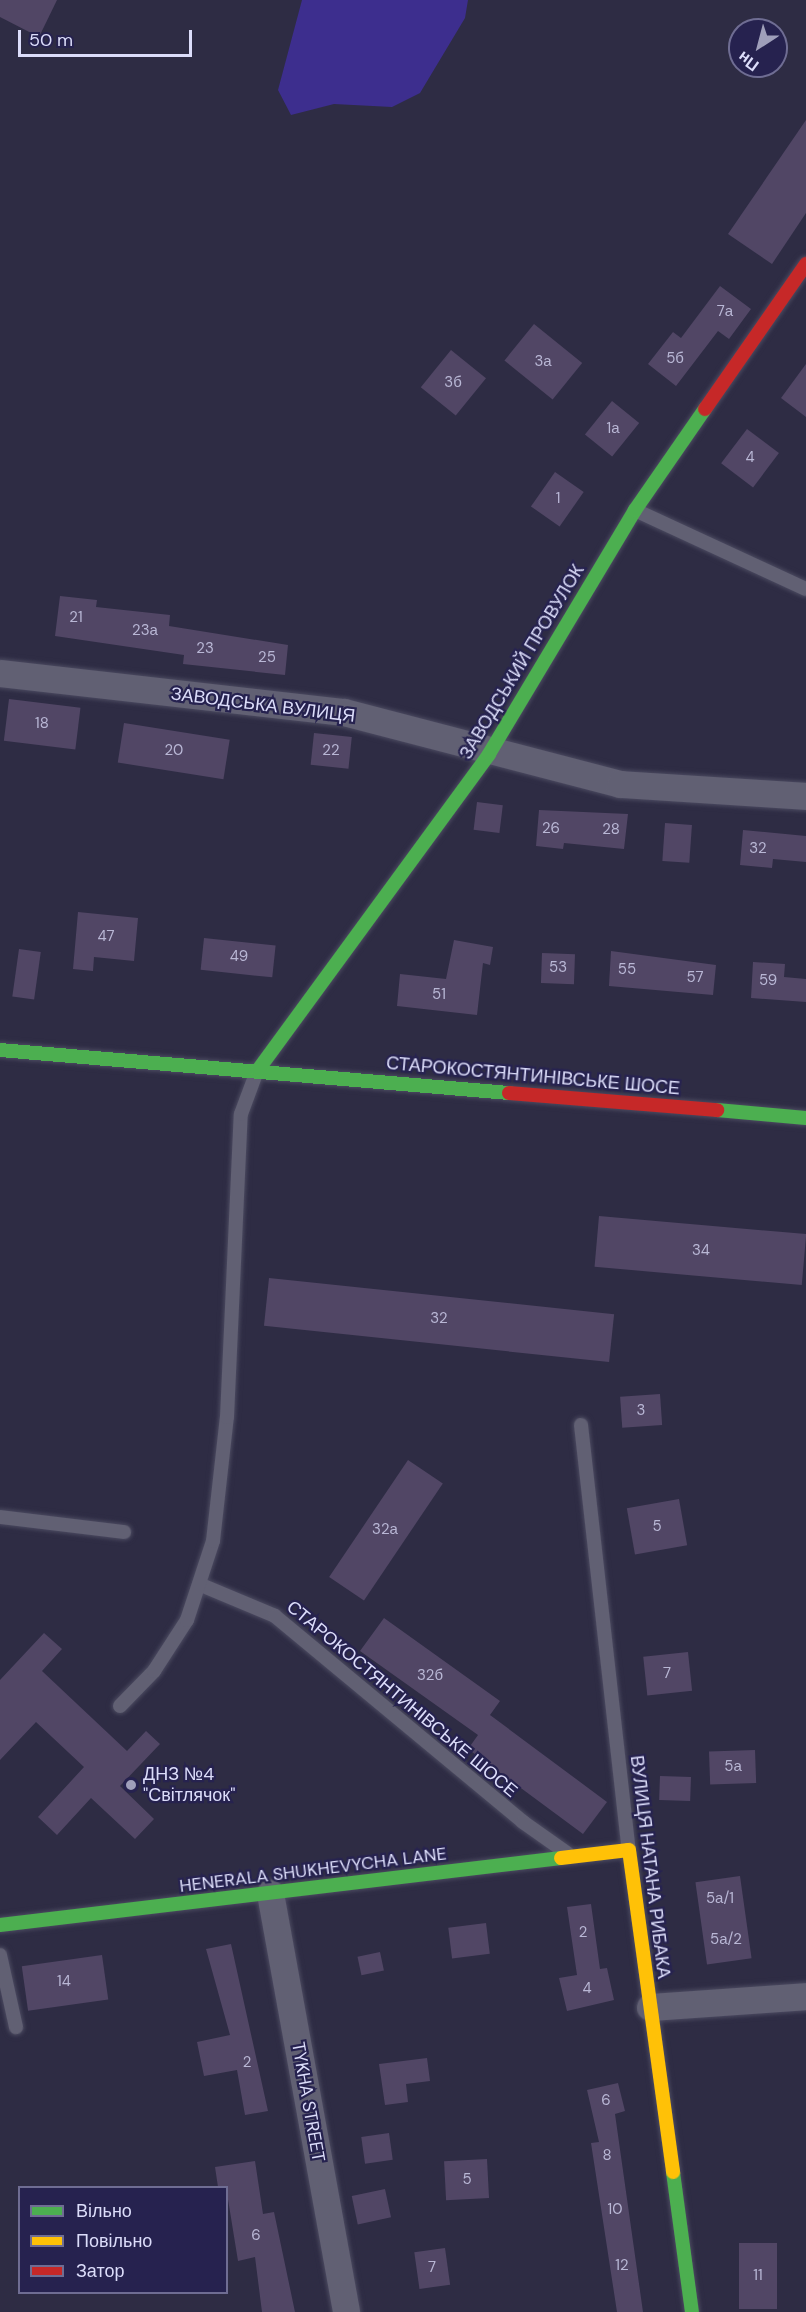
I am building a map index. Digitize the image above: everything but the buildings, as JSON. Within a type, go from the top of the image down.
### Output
[{"type":"street","name":"ЗАВОДСЬКИЙ ПРОВУЛОК","points":[[258,1070],[489,754],[635,510],[806,264]]},
{"type":"street","name":"ЗАВОДСЬКА ВУЛИЦЯ","points":[[0,673],[344,712],[489,754],[620,784],[806,796]]},
{"type":"street","name":"СТАРОКОСТЯНТИНІВСЬКЕ ШОСЕ","points":[[0,1050],[258,1070],[806,1119]]},
{"type":"street","name":"HENERALA SHUKHEVYCHA LANE","points":[[0,1925],[629,1850]]},
{"type":"street","name":"ВУЛИЦЯ НАТАНА РИБАКА","points":[[629,1850],[692,2312]]},
{"type":"street","name":"TYKHA STREET","points":[[270,1893],[346,2312]]},
{"type":"street","points":[[650,2007],[806,1996]]},
{"type":"lane","points":[[635,510],[806,589]]},
{"type":"lane","points":[[120,1706],[171,1648],[201,1585],[221,1485],[241,1114],[258,1070]]},
{"type":"lane","name":"ВУЛИЦЯ НАТАНА РИБАКА","points":[[581,1425],[629,1850]]},
{"type":"lane","points":[[0,1517],[124,1532]]},
{"type":"lane","name":"СТАРОКОСТЯНТИНІВСЬКЕ ШОСЕ","points":[[201,1585],[275,1616],[523,1822],[573,1857]]},
{"type":"lane","points":[[0,1955],[16,2027]]},
{"type":"shaded area","points":[[302,0],[468,0],[465,18],[420,93],[392,107],[334,104],[291,115],[278,90]]},
{"type":"traffic: fast","points":[[258,1070],[489,754],[635,510],[705,409]]},
{"type":"traffic: fast","points":[[0,1050],[509,1093]]},
{"type":"traffic: fast","points":[[717,1110],[806,1118]]},
{"type":"traffic: fast","points":[[0,1925],[561,1858]]},
{"type":"traffic: fast","points":[[673,2172],[692,2312]]},
{"type":"traffic: slow","points":[[561,1858],[629,1850],[673,2172]]},
{"type":"traffic: jam","points":[[705,409],[806,264]]},
{"type":"traffic: jam","points":[[509,1093],[717,1110]]},
{"type":"place","name":"ДНЗ №4 \"Світлячок\"","points":[[131,1785]]}]
